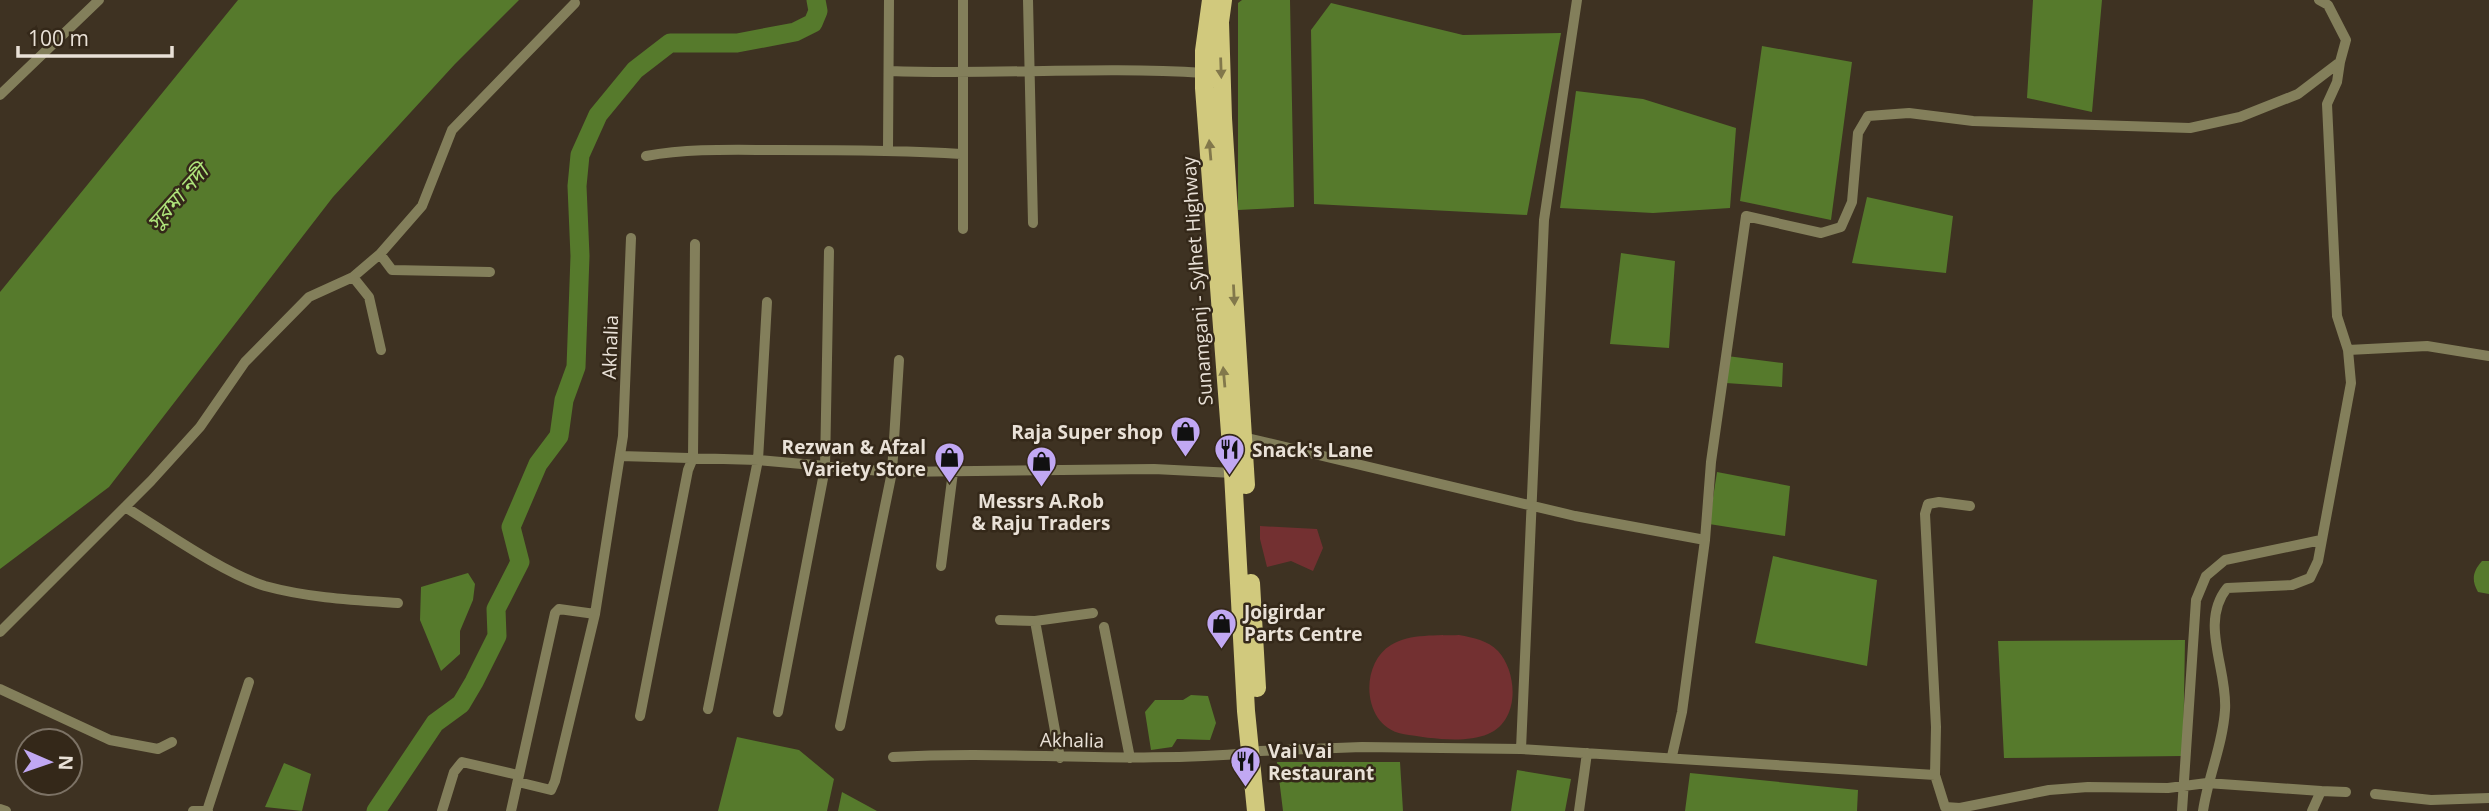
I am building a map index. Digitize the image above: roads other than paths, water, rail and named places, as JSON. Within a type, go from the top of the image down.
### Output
[{"type":"main road","name":"Sunamganj - Sylhet Highway","points":[[1211,0],[1204,73],[1223,368],[1255,752],[1266,811]]},
{"type":"main road","name":"Sunamganj - Sylhet Highway","points":[[1223,0],[1220,22],[1223,118],[1243,437],[1256,811]]},
{"type":"street","points":[[0,95],[99,0]]},
{"type":"street","points":[[888,149],[889,0]]},
{"type":"street","points":[[963,0],[963,229]]},
{"type":"street","points":[[1028,0],[1033,223]]},
{"type":"street","points":[[1521,749],[1544,220],[1577,0]]},
{"type":"street","points":[[2203,811],[2207,783],[2225,711],[2215,633],[2220,597],[2227,588],[2292,585],[2310,578],[2318,561],[2351,383],[2348,350],[2337,316],[2327,104],[2337,82],[2346,40],[2328,5],[2319,0]]},
{"type":"street","points":[[0,632],[125,507],[200,427],[245,362],[309,297],[353,277],[380,254],[422,206],[452,130],[575,3]]},
{"type":"street","points":[[1672,756],[1680,722],[1705,540],[1711,462],[1746,216],[1821,233],[1841,227],[1852,202],[1858,133],[1868,116],[1909,113],[1973,121],[2190,128],[2240,117],[2298,94],[2340,62]]},
{"type":"street","points":[[890,71],[961,74],[1103,68],[1204,73]]},
{"type":"street","points":[[646,156],[679,150],[888,149],[961,154]]},
{"type":"street","name":"Akhalia","points":[[518,778],[551,790],[595,614],[620,456],[628,355],[631,238]]},
{"type":"street","points":[[640,716],[688,470],[693,458],[695,244]]},
{"type":"street","points":[[778,712],[825,468],[829,251]]},
{"type":"street","points":[[380,254],[392,270],[418,273],[490,272]]},
{"type":"street","points":[[353,277],[369,297],[381,350]]},
{"type":"street","points":[[708,709],[758,460],[767,302]]},
{"type":"street","points":[[2348,350],[2427,346],[2489,356]]},
{"type":"street","points":[[841,726],[892,472],[899,360]]},
{"type":"street","points":[[1243,437],[1533,506],[1705,540]]},
{"type":"street","points":[[620,456],[758,460],[892,472],[1154,469],[1233,473]]},
{"type":"street","points":[[941,566],[953,472]]},
{"type":"street","points":[[1970,506],[1939,502],[1928,504],[1925,514],[1936,727],[1935,775],[1945,807],[1960,808],[2049,790],[2186,787],[2207,783],[2346,792]]},
{"type":"street","points":[[125,507],[199,553],[262,585],[314,597],[398,603]]},
{"type":"street","points":[[2182,811],[2186,787],[2196,600],[2206,576],[2225,560],[2321,540]]},
{"type":"street","points":[[511,811],[555,613],[559,609],[595,614]]},
{"type":"street","points":[[1000,620],[1035,621],[1093,613]]},
{"type":"street","points":[[1035,621],[1060,758]]},
{"type":"street","points":[[1104,627],[1130,758]]},
{"type":"street","points":[[193,811],[207,811],[249,682]]},
{"type":"street","points":[[0,689],[110,740],[158,749],[172,742]]},
{"type":"street","name":"Akhalia","points":[[893,757],[988,754],[1130,758],[1362,747],[1521,749],[1672,756],[1753,765],[1935,775]]},
{"type":"street","points":[[1580,811],[1587,753]]},
{"type":"street","points":[[442,811],[454,772],[462,762],[518,778]]},
{"type":"street","points":[[2312,811],[2320,790]]},
{"type":"street","points":[[2375,794],[2431,800],[2489,798]]},
{"type":"street","points":[[0,809],[6,811]]},
{"type":"water","name":"সুরমা নদী","points":[[238,0],[519,0],[455,64],[333,197],[109,487],[0,569],[0,292]]},
{"type":"water","points":[[1242,0],[1290,0],[1294,207],[1238,210],[1238,3]]},
{"type":"water","points":[[2033,0],[2102,0],[2092,112],[2027,98]]},
{"type":"water","points":[[1331,3],[1463,35],[1561,33],[1527,215],[1314,204],[1311,30]]},
{"type":"water","points":[[1762,46],[1852,62],[1831,220],[1740,201]]},
{"type":"water","points":[[1576,91],[1643,99],[1736,128],[1730,208],[1653,213],[1560,208]]},
{"type":"water","points":[[1867,197],[1953,216],[1946,273],[1852,263]]},
{"type":"water","points":[[1621,253],[1675,261],[1669,348],[1610,344]]},
{"type":"water","points":[[1727,356],[1783,363],[1782,387],[1726,383]]},
{"type":"water","points":[[1717,472],[1790,486],[1785,536],[1709,524]]},
{"type":"water","points":[[1773,556],[1877,580],[1867,666],[1755,643]]},
{"type":"water","points":[[2482,561],[2489,561],[2489,594],[2478,592],[2474,584],[2475,572]]},
{"type":"water","points":[[468,573],[475,584],[473,600],[460,631],[460,654],[441,671],[420,620],[421,587]]},
{"type":"water","points":[[2185,640],[2183,756],[2004,758],[1998,641]]},
{"type":"water","points":[[1191,695],[1208,696],[1216,723],[1210,740],[1177,739],[1172,747],[1151,750],[1145,712],[1155,700],[1183,700]]},
{"type":"water","points":[[737,737],[799,750],[834,779],[827,811],[718,811]]},
{"type":"water","points":[[1277,762],[1400,762],[1403,811],[1283,811]]},
{"type":"water","points":[[284,763],[311,774],[302,811],[265,807]]},
{"type":"water","points":[[1517,770],[1571,779],[1565,811],[1511,811]]},
{"type":"water","points":[[1690,773],[1858,790],[1857,811],[1685,811]]},
{"type":"water","points":[[842,792],[877,811],[838,811]]},
{"type":"waterway","points":[[376,811],[435,723],[461,704],[497,636],[496,609],[520,562],[511,527],[538,464],[559,436],[564,400],[576,367],[580,256],[577,186],[580,155],[598,115],[635,70],[670,43],[737,43],[795,32],[813,23],[818,11],[816,0]]},
{"type":"place","name":"Raja Super shop","points":[[1186,459]]},
{"type":"place","name":"Snack's Lane","points":[[1229,477]]},
{"type":"place","name":"Rezwan & Afzal Variety Store","points":[[949,485]]},
{"type":"place","name":"Messrs A.Rob & Raju Traders","points":[[1041,489]]},
{"type":"place","name":"Joigirdar Parts Centre","points":[[1221,650]]},
{"type":"place","name":"Vai Vai Restaurant","points":[[1245,789]]}]
